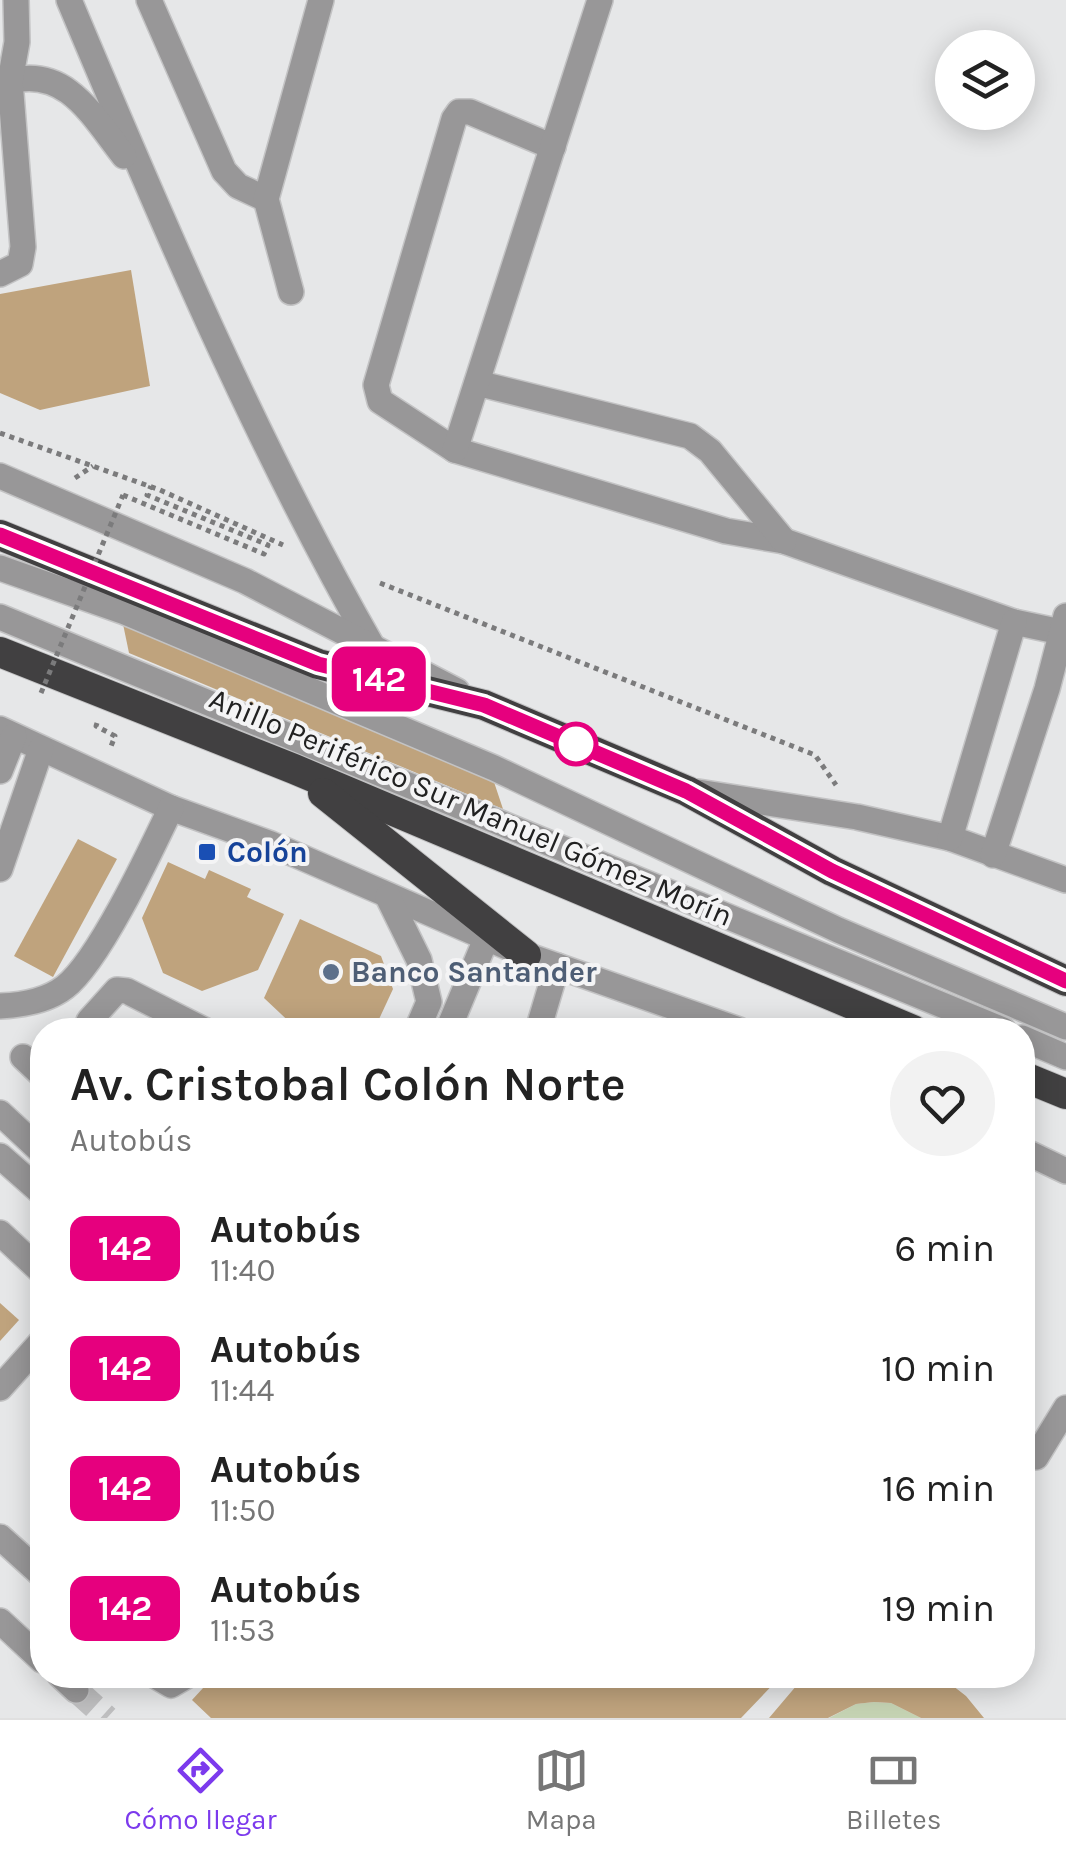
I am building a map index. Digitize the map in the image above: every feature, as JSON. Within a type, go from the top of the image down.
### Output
[{"type":"highway","points":[[0,535],[318,664],[484,705],[686,791],[832,871],[1066,981]]},
{"type":"highway","name":"Anillo Periférico Sur Manuel Gómez Morín","points":[[0,652],[294,770],[884,1018]]},
{"type":"highway","points":[[294,770],[526,955]]},
{"type":"highway","points":[[1035,1082],[1066,1096]]},
{"type":"highway","points":[[1035,1093],[1066,1096]]},
{"type":"street","points":[[0,274],[20,264],[23,247],[10,81],[17,42],[16,0]]},
{"type":"street","points":[[68,0],[145,184],[323,560],[372,646]]},
{"type":"street","points":[[149,0],[224,171],[238,186],[266,200]]},
{"type":"street","points":[[290,292],[266,200],[321,0]]},
{"type":"street","points":[[456,450],[600,0]]},
{"type":"street","points":[[10,81],[43,78],[71,93],[145,184]]},
{"type":"street","points":[[553,147],[470,112],[459,112],[454,119],[375,391],[384,406],[456,450],[726,531],[784,541],[1014,622],[1064,624],[993,855]]},
{"type":"street","points":[[477,383],[690,436],[710,451],[784,541]]},
{"type":"street","points":[[0,476],[245,581],[484,705]]},
{"type":"street","points":[[0,568],[124,612],[494,768],[838,930],[1066,1028]]},
{"type":"street","points":[[0,617],[974,1018]]},
{"type":"street","points":[[950,838],[1014,622]]},
{"type":"street","points":[[0,770],[7,732],[171,808],[271,844],[486,939],[705,1018]]},
{"type":"street","points":[[0,870],[41,749]]},
{"type":"street","points":[[686,791],[857,816],[950,838],[1066,880]]},
{"type":"street","points":[[0,1006],[42,1000],[68,985],[105,933],[171,808]]},
{"type":"street","points":[[388,897],[419,960],[429,1002],[422,1018]]},
{"type":"street","points":[[453,1018],[486,939]]},
{"type":"street","points":[[542,1018],[558,966]]},
{"type":"street","points":[[97,1018],[117,990],[180,1018]]},
{"type":"street","points":[[1035,1044],[1066,1057]]},
{"type":"street","points":[[22,1056],[30,1064]]},
{"type":"street","points":[[0,1113],[30,1141]]},
{"type":"street","points":[[0,1156],[30,1182]]},
{"type":"street","points":[[1035,1156],[1066,1171]]},
{"type":"street","points":[[0,1233],[30,1261]]},
{"type":"street","points":[[0,1388],[30,1355]]},
{"type":"street","points":[[1036,1457],[1066,1408]]},
{"type":"street","points":[[0,1537],[30,1564]]},
{"type":"street","points":[[0,1621],[30,1649]]},
{"type":"path","points":[[0,434],[151,486],[283,545]]},
{"type":"path","points":[[41,693],[124,495],[264,554],[268,545],[148,495],[151,486]]},
{"type":"path","points":[[380,583],[815,754],[857,816]]},
{"type":"green space","points":[[891,1703],[921,1718],[829,1718],[856,1704]]},
{"type":"building","points":[[131,270],[150,386],[40,410],[0,393],[0,294]]},
{"type":"building","points":[[123,624],[493,779],[503,809],[129,653]]},
{"type":"building","points":[[78,839],[117,859],[53,977],[14,956]]},
{"type":"building","points":[[168,862],[205,879],[209,870],[251,889],[247,897],[284,914],[258,970],[202,991],[163,973],[142,918]]},
{"type":"building","name":"Banco Santander","points":[[300,919],[381,956],[393,989],[380,1018],[285,1018],[264,998]]},
{"type":"building","points":[[0,1303],[19,1320],[0,1341]]},
{"type":"building","points":[[203,1688],[770,1688],[741,1718],[211,1718],[192,1700]]},
{"type":"building","points":[[794,1688],[956,1688],[984,1718],[921,1718],[891,1703],[874,1702],[856,1704],[828,1718],[769,1718]]},
{"type":"tunnel","points":[[76,1690],[107,1718]]},
{"type":"bus line","name":"142","points":[[0,535],[318,664],[484,705],[686,791],[832,871],[1066,981]]},
{"type":"place","name":"Colón","points":[[207,852]]},
{"type":"place","name":"Banco Santander","points":[[331,972]]}]
